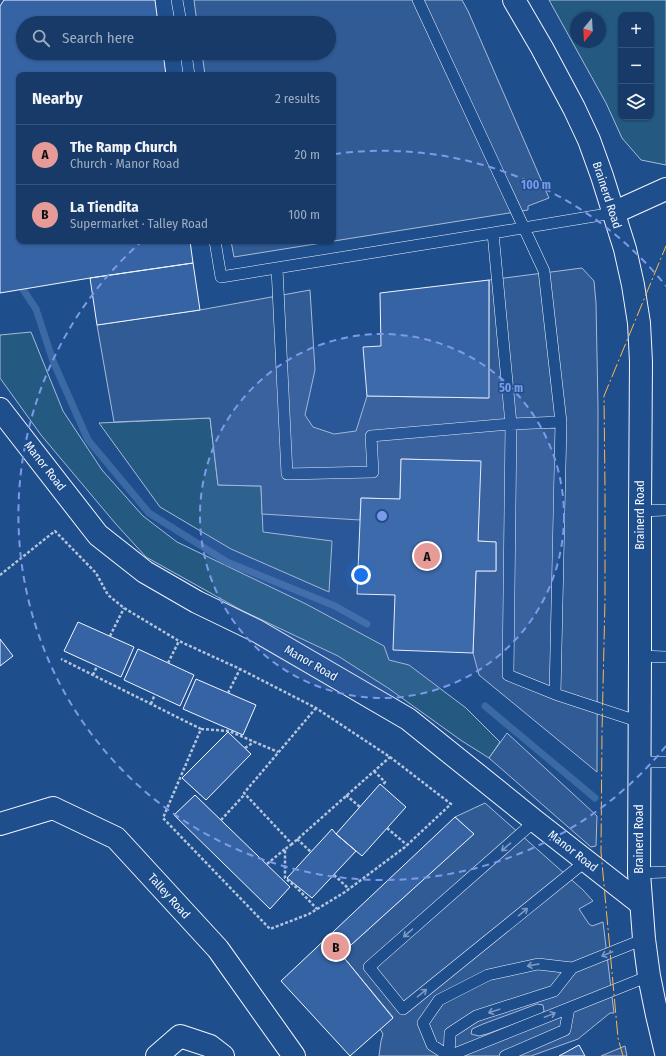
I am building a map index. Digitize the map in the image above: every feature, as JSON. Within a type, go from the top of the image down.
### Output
[{"type":"street","name":"Brainerd Road","points":[[514,0],[542,48],[574,108],[589,140],[625,249],[633,285],[639,324],[641,362],[640,903],[649,976],[666,1055]]},
{"type":"street","points":[[613,213],[666,189]]},
{"type":"street","name":"Manor Road","points":[[0,409],[98,535],[145,572],[197,602],[257,631],[408,719],[586,862],[640,903]]},
{"type":"street","name":"Talley Road","points":[[0,824],[53,808],[116,838],[218,949],[294,1056]]},
{"type":"street","points":[[157,1056],[180,1036],[210,1046],[223,1056]]},
{"type":"lane","points":[[177,0],[180,16]]},
{"type":"lane","points":[[418,0],[544,271],[561,422],[555,694]]},
{"type":"lane","points":[[187,60],[189,72]]},
{"type":"lane","points":[[216,244],[221,277],[613,213]]},
{"type":"lane","points":[[493,233],[511,424],[508,675],[555,694],[640,722]]},
{"type":"lane","points":[[277,268],[287,474],[373,472],[371,436],[511,424],[561,422]]},
{"type":"lane","points":[[640,511],[666,510]]},
{"type":"lane","points":[[640,656],[666,657]]},
{"type":"lane","points":[[640,762],[666,762]]},
{"type":"lane","points":[[535,821],[369,967],[403,1009],[586,862]]},
{"type":"lane","points":[[639,873],[666,872]]},
{"type":"lane","points":[[449,1056],[432,1045],[423,1023],[438,1000],[488,975],[538,964],[572,968],[644,939]]},
{"type":"lane","points":[[449,1056],[450,1033],[476,1016],[554,991],[572,968]]},
{"type":"lane","points":[[449,1056],[649,976]]},
{"type":"lane","points":[[505,1056],[564,1030],[569,1008]]},
{"type":"path","points":[[0,575],[55,531],[96,573],[108,595],[124,608],[179,641],[240,669],[316,708],[390,757],[451,804],[407,845],[348,889],[309,914],[270,929],[162,818],[201,728]]},
{"type":"path","points":[[110,636],[124,608]]},
{"type":"path","points":[[168,663],[179,641]]},
{"type":"path","points":[[61,659],[201,728],[229,731],[278,752]]},
{"type":"path","points":[[93,675],[97,666]]},
{"type":"path","points":[[228,693],[240,669]]},
{"type":"path","points":[[151,704],[155,694]]},
{"type":"path","points":[[221,820],[245,794],[244,793],[316,708]]},
{"type":"path","points":[[245,748],[254,742]]},
{"type":"path","points":[[267,864],[292,844],[390,757]]},
{"type":"path","points":[[374,771],[385,782],[382,786]]},
{"type":"path","points":[[245,794],[292,844]]},
{"type":"path","points":[[346,796],[360,807]]},
{"type":"path","points":[[387,828],[407,845]]},
{"type":"path","points":[[297,839],[311,852]]},
{"type":"path","points":[[285,849],[285,878],[317,909]]},
{"type":"path","points":[[334,875],[348,889]]},
{"type":"shaded area","points":[[194,0],[462,0],[549,198],[528,206],[528,210],[336,241],[336,72],[205,72],[203,60],[336,60],[336,16],[196,16]]},
{"type":"shaded area","points":[[549,0],[666,0],[666,165],[641,160],[622,138],[606,103],[576,48],[606,48],[606,12],[570,12],[570,38]]},
{"type":"shaded area","points":[[232,244],[315,244],[234,257]]},
{"type":"shaded area","points":[[582,268],[594,281],[596,303],[598,407],[597,772],[479,675],[473,653],[476,571],[496,571],[496,542],[478,541],[480,461],[401,459],[400,499],[361,498],[360,520],[262,514],[261,486],[218,485],[210,418],[114,422],[97,325],[200,310],[310,290],[315,370],[305,415],[313,427],[334,434],[356,431],[367,396],[488,398],[489,280]]},
{"type":"shaded area","points":[[31,332],[63,411],[102,470],[143,516],[177,542],[306,604],[384,646],[389,660],[409,665],[466,708],[500,742],[489,758],[462,741],[388,688],[338,656],[241,610],[146,557],[115,523],[41,435],[0,378],[0,335]]},
{"type":"shaded area","points":[[210,418],[218,485],[261,486],[263,532],[332,541],[329,592],[231,549],[160,507],[99,423]]},
{"type":"shaded area","points":[[507,733],[597,816],[596,846],[591,847],[489,758]]},
{"type":"shaded area","points":[[485,803],[583,890],[593,901],[579,909],[592,926],[603,922],[614,1013],[610,1013],[578,1039],[531,1056],[379,1056],[383,1034],[380,1029],[393,1017],[341,954],[473,834],[455,817]],"holes":[[[537,1004],[543,1005],[544,1011],[542,1014],[487,1034],[479,1036],[471,1034],[472,1029],[483,1024]]]},
{"type":"shaded area","points":[[625,1046],[627,1056],[601,1056]]},
{"type":"building","points":[[4,0],[155,0],[157,16],[16,16],[16,60],[164,60],[166,72],[16,72],[16,244],[190,244],[193,263],[0,293],[0,6]]},
{"type":"building","points":[[193,263],[200,310],[97,325],[90,278]]},
{"type":"building","points":[[489,280],[489,398],[367,396],[363,347],[381,346],[380,293]]},
{"type":"building","points":[[401,459],[481,461],[478,541],[496,542],[496,571],[476,571],[473,653],[393,650],[395,595],[357,594],[361,498],[400,499]]},
{"type":"building","points":[[78,622],[134,647],[121,677],[64,651]]},
{"type":"building","points":[[0,639],[13,656],[0,666]]},
{"type":"building","points":[[138,649],[194,675],[180,706],[124,680]]},
{"type":"building","points":[[196,679],[256,705],[243,735],[183,709]]},
{"type":"building","points":[[228,732],[251,754],[206,800],[182,778]]},
{"type":"building","points":[[380,784],[406,807],[362,856],[336,834]]},
{"type":"building","points":[[195,795],[290,887],[270,909],[174,815]]},
{"type":"building","points":[[455,817],[474,834],[341,954],[393,1018],[350,1056],[281,981]]},
{"type":"building","points":[[332,829],[356,851],[312,898],[287,878]]},
{"type":"building","points":[[579,1045],[585,1056],[559,1056]]},
{"type":"waterway","points":[[18,282],[36,309],[53,361],[88,440],[149,513],[227,562],[335,606],[367,624]]},
{"type":"waterway","points":[[485,706],[595,798]]},
{"type":"power","points":[[623,1056],[618,1038],[601,852],[605,600],[604,396],[666,246]]},
{"type":"place","name":"The Ramp Church","points":[[427,556]]},
{"type":"place","name":"La Tiendita","points":[[336,947]]}]
